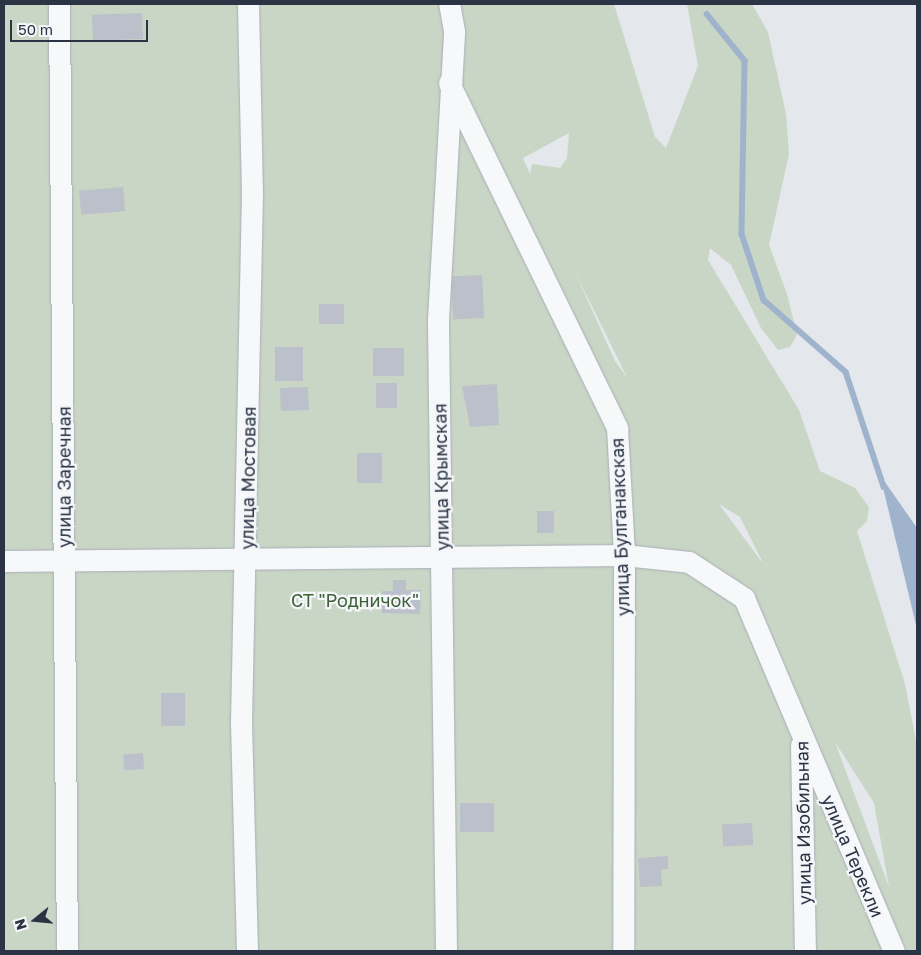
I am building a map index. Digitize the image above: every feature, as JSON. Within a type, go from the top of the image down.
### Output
[{"type":"street","name":"улица Заречная","points":[[59,4],[67,951]]},
{"type":"street","name":"улица Мостовая","points":[[247,951],[241,722],[247,561],[252,194],[248,4]]},
{"type":"street","name":"улица Крымская","points":[[446,951],[443,557],[438,320],[448,81],[454,31],[449,4]]},
{"type":"street","name":"улица Булганакская","points":[[448,81],[617,428],[624,555],[623,951]]},
{"type":"street","name":"улица Изобильная","points":[[4,561],[247,561],[624,555],[689,562],[744,598],[801,732],[805,951]]},
{"type":"street","name":"улица Терекли","points":[[801,732],[894,951]]},
{"type":"green space","name":"СТ \"Родничок\"","points":[[4,4],[614,4],[655,137],[666,148],[698,66],[687,4],[752,4],[768,32],[786,114],[789,154],[769,245],[787,294],[797,335],[790,347],[778,350],[761,328],[731,265],[710,248],[708,260],[799,410],[820,471],[855,488],[869,507],[867,521],[857,531],[905,684],[917,746],[917,951],[4,951]],"holes":[[[569,133],[567,158],[560,168],[532,164],[530,174],[523,158]],[[574,270],[626,376],[615,361]],[[719,504],[740,517],[761,561]],[[835,742],[874,803],[889,887]]]},
{"type":"water","points":[[880,475],[917,528],[917,629]]},
{"type":"building","points":[[142,13],[143,39],[93,41],[92,15]]},
{"type":"building","points":[[123,187],[125,211],[81,215],[79,191]]},
{"type":"building","points":[[482,275],[484,318],[453,320],[451,277]]},
{"type":"building","points":[[319,304],[344,304],[344,324],[319,324]]},
{"type":"building","points":[[275,347],[303,347],[303,381],[275,381]]},
{"type":"building","points":[[373,348],[404,348],[404,376],[373,376]]},
{"type":"building","points":[[376,383],[397,383],[397,408],[376,408]]},
{"type":"building","points":[[497,384],[499,425],[470,427],[462,386]]},
{"type":"building","points":[[308,387],[309,410],[281,411],[280,388]]},
{"type":"building","points":[[357,453],[382,453],[382,483],[357,483]]},
{"type":"building","points":[[537,511],[554,511],[554,533],[537,533]]},
{"type":"building","points":[[393,580],[406,580],[406,590],[421,590],[420,614],[382,613],[382,591],[393,591]]},
{"type":"building","points":[[161,693],[185,693],[185,726],[161,726]]},
{"type":"building","points":[[143,753],[144,769],[124,770],[123,754]]},
{"type":"building","points":[[460,803],[494,803],[494,832],[460,832]]},
{"type":"building","points":[[752,823],[753,845],[723,847],[722,825]]},
{"type":"building","points":[[668,856],[668,869],[661,869],[662,886],[640,887],[638,858]]},
{"type":"waterway","points":[[707,14],[745,61],[742,234],[764,300],[846,372],[884,487]]}]
